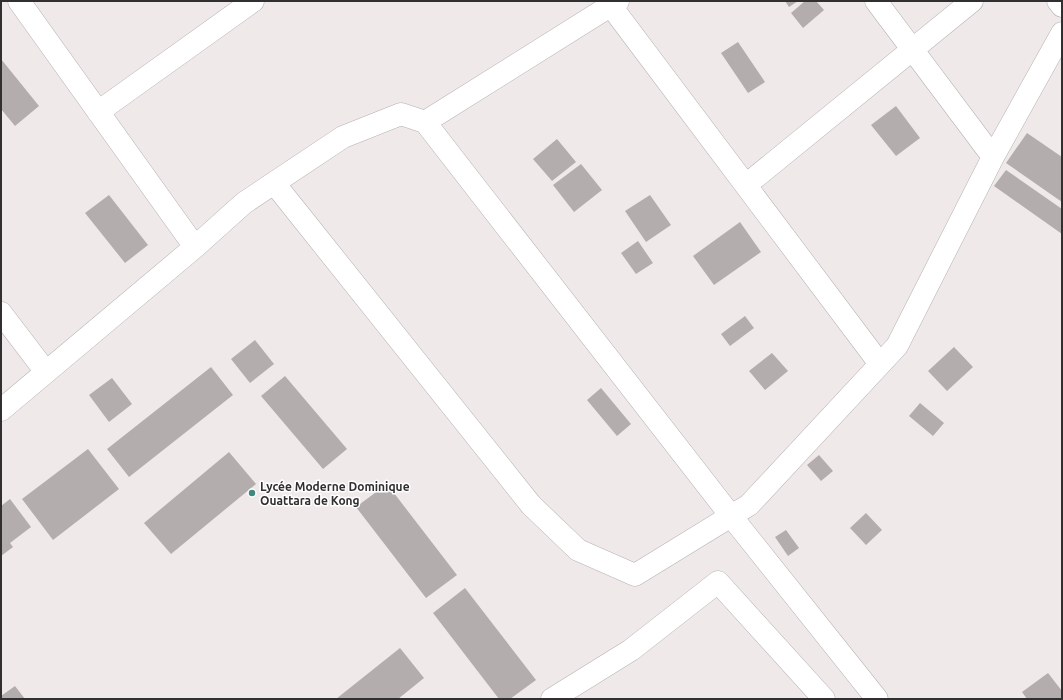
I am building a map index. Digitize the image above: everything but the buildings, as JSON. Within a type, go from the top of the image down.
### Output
[{"type":"street","points":[[19,1],[195,247]]},
{"type":"street","points":[[98,112],[253,1]]},
{"type":"street","points":[[876,1],[993,157]]},
{"type":"street","points":[[746,185],[972,1]]},
{"type":"street","points":[[1058,1],[1062,6]]},
{"type":"street","points":[[425,122],[615,4],[746,185],[880,364]]},
{"type":"street","points":[[274,183],[531,505],[578,550],[635,575],[749,505],[897,346],[993,157],[1062,33]]},
{"type":"street","points":[[1,410],[195,247],[244,203],[343,137],[401,114],[425,122],[731,516],[877,699]]},
{"type":"street","points":[[1,313],[46,372]]},
{"type":"street","points":[[552,699],[631,650],[718,582],[824,699]]},
{"type":"place","name":"Lycée Moderne Dominique Ouattara de Kong","points":[[252,493]]}]
